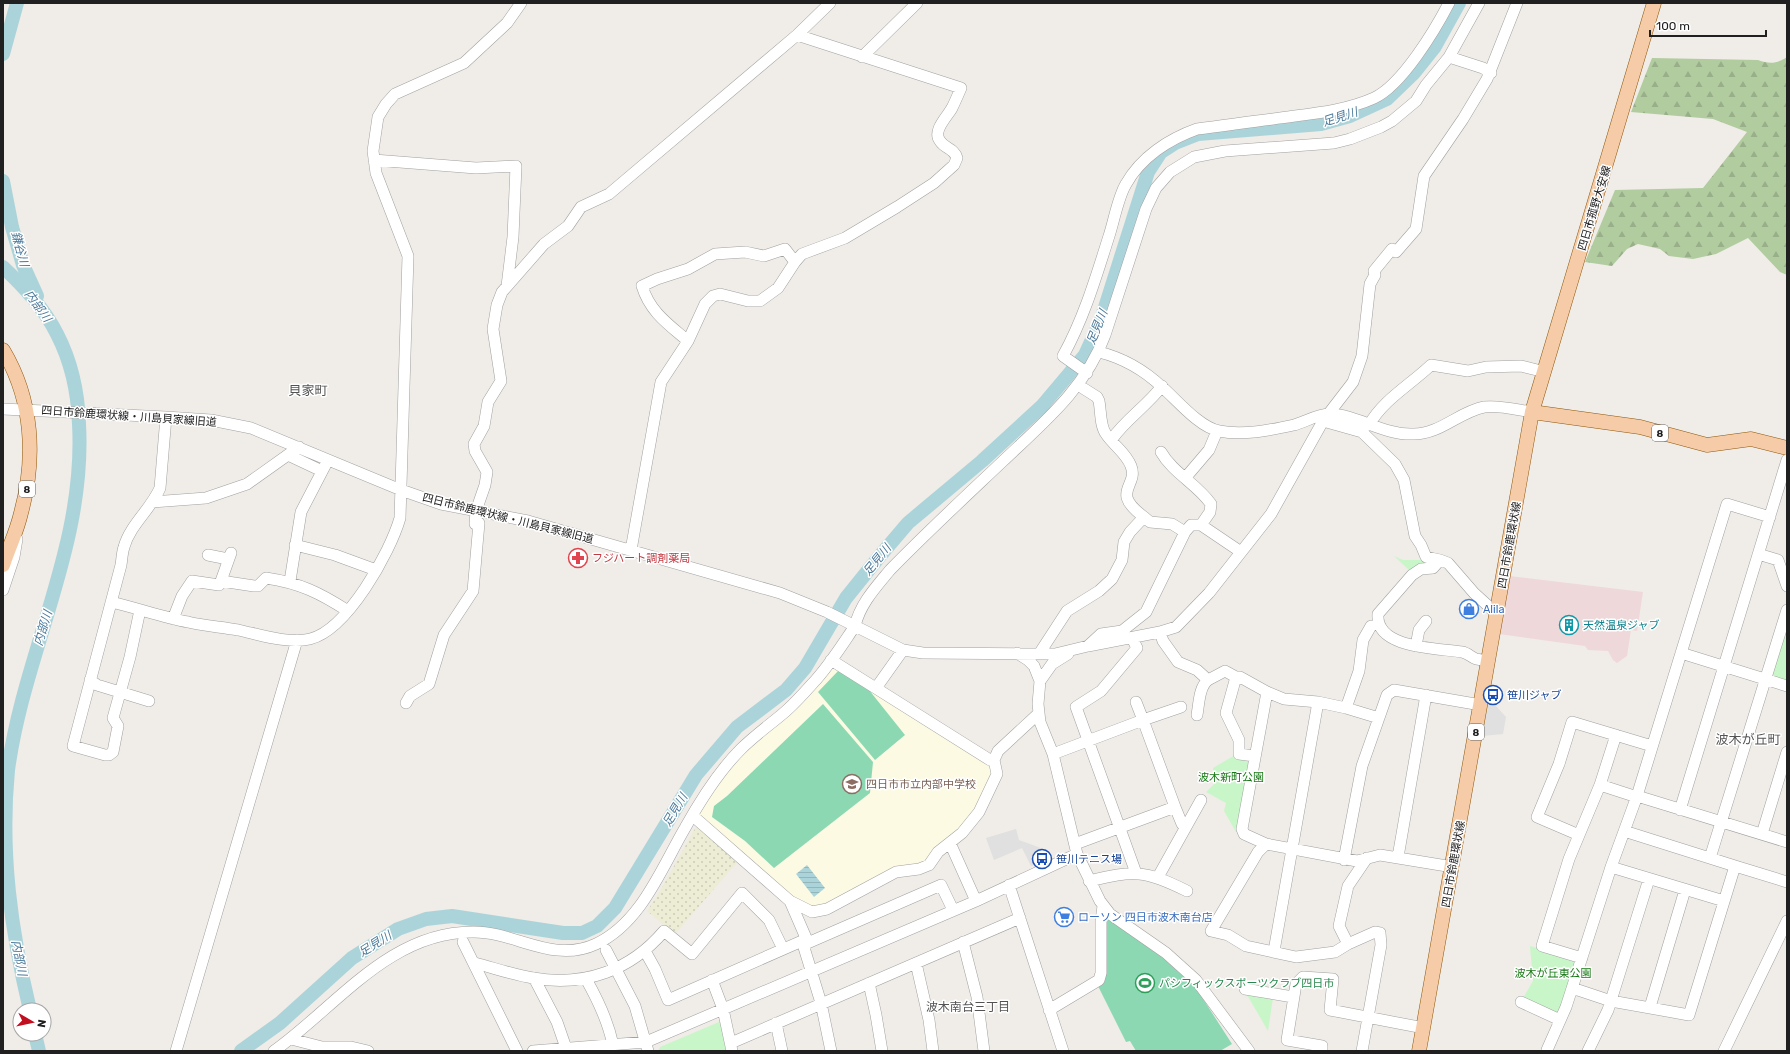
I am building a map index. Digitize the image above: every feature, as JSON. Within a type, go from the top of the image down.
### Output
[{"type":"main road","name":"四日市菰野大安線","points":[[1532,412],[1654,3]]},
{"type":"main road","name":"8","points":[[3,350],[32,410],[30,467],[23,506],[15,532],[4,559]]},
{"type":"main road","name":"8","points":[[1532,412],[1640,427],[1708,445],[1751,438],[1787,448]]},
{"type":"main road","name":"四日市鈴鹿環状線","points":[[1419,1051],[1453,867],[1532,412]]},
{"type":"street","points":[[111,602],[173,619],[270,637],[297,640],[309,639],[324,634],[348,611],[376,570],[398,525],[401,490],[408,256],[376,173],[373,151],[378,117],[386,104],[395,94],[464,63],[507,23],[521,3]]},
{"type":"street","points":[[406,703],[410,696],[429,684],[444,636],[473,590],[477,523],[476,511],[485,484],[487,472],[475,451],[474,444],[484,426],[488,402],[501,381],[493,329],[497,305],[507,287],[544,244],[568,226],[581,207],[609,194],[797,35],[830,3]]},
{"type":"street","points":[[862,57],[918,3]]},
{"type":"street","points":[[1087,372],[1063,356],[1076,331],[1095,282],[1126,184],[1143,161],[1178,135],[1197,129],[1335,110],[1375,97],[1392,83],[1414,60],[1436,28],[1449,3]]},
{"type":"street","points":[[274,1051],[291,1039],[383,962],[415,943],[436,936],[474,932],[491,933],[550,950],[564,951],[595,944],[612,934],[644,900],[693,816],[719,776],[740,750],[786,710],[815,681],[854,625],[868,598],[890,570],[1047,419],[1078,385],[1099,352],[1146,208],[1156,188],[1170,172],[1194,157],[1219,152],[1334,144],[1350,139],[1392,121],[1416,101],[1426,85],[1449,57],[1479,3]]},
{"type":"street","points":[[1126,636],[1160,632],[1176,627],[1209,593],[1271,514],[1326,418],[1353,382],[1359,369],[1362,356],[1370,284],[1375,275],[1374,271],[1392,249],[1396,252],[1416,229],[1424,176],[1464,119],[1491,73],[1513,6]]},
{"type":"street","points":[[631,550],[661,382],[688,341],[705,304],[713,296],[720,294],[748,301],[760,301],[778,288],[794,262],[802,254],[845,238],[897,207],[934,183],[954,165],[957,158],[955,151],[940,142],[938,135],[939,128],[952,108],[961,88],[797,35]]},
{"type":"street","points":[[1449,57],[1483,68],[1491,73]]},
{"type":"street","points":[[374,160],[476,168],[516,166],[513,237],[507,287]]},
{"type":"street","points":[[688,341],[658,315],[646,301],[642,286],[657,279],[688,269],[715,254],[724,252],[745,252],[764,256],[784,249],[794,262]]},
{"type":"street","points":[[1099,352],[1113,355],[1132,364],[1162,386],[1201,422],[1218,431],[1240,432],[1261,430],[1326,418],[1369,425],[1404,434],[1419,434],[1430,432],[1471,412],[1486,407],[1532,412]]},
{"type":"street","points":[[1369,425],[1376,412],[1431,365],[1468,371],[1486,367],[1521,366],[1545,372]]},
{"type":"street","points":[[1078,385],[1097,397],[1106,434],[1112,439],[1128,459],[1132,470],[1127,490],[1128,502],[1150,522],[1172,524],[1185,532]]},
{"type":"street","points":[[1112,439],[1130,419],[1153,398],[1162,386]]},
{"type":"street","name":"四日市鈴鹿環状線・川島貝家線旧道","points":[[3,409],[211,420],[251,428],[401,490],[441,504],[528,521],[780,593],[827,612],[903,650],[937,653],[1055,654],[1088,646],[1101,634],[1126,636]]},
{"type":"street","points":[[140,610],[113,718],[118,726],[115,744],[111,754],[105,755],[73,746],[124,547],[129,535],[160,488],[162,417]]},
{"type":"street","points":[[1326,418],[1362,432],[1395,464],[1404,480],[1415,536],[1426,557],[1448,563],[1474,593],[1497,614]]},
{"type":"street","points":[[1186,477],[1209,450],[1218,431]]},
{"type":"street","points":[[152,502],[206,498],[247,484],[299,447]]},
{"type":"street","points":[[1162,452],[1166,461],[1186,477],[1211,504],[1210,512],[1201,525]]},
{"type":"street","points":[[288,455],[322,471]]},
{"type":"street","points":[[290,582],[300,512],[328,460]]},
{"type":"street","points":[[1680,810],[1787,460]]},
{"type":"street","points":[[1547,1051],[1572,988],[1610,867],[1637,796],[1727,504],[1770,517]]},
{"type":"street","points":[[1040,654],[1067,611],[1099,591],[1112,579],[1122,560],[1124,542],[1130,532],[1144,518]]},
{"type":"street","points":[[1126,636],[1146,612],[1185,532],[1194,524],[1201,525],[1241,552]]},
{"type":"street","points":[[3,590],[17,543],[15,532]]},
{"type":"street","points":[[295,545],[335,555],[376,570]]},
{"type":"street","points":[[1758,554],[1778,560],[1787,586]]},
{"type":"street","points":[[208,555],[230,556],[222,582]]},
{"type":"street","points":[[1440,560],[1433,568],[1421,569],[1412,575],[1378,614],[1377,622],[1386,636],[1400,642],[1416,646],[1465,653],[1476,658],[1489,660]]},
{"type":"street","points":[[173,619],[182,596],[192,581],[219,585],[222,582],[254,586],[258,586],[266,578],[290,582],[311,589],[348,611]]},
{"type":"street","points":[[1710,858],[1787,610]]},
{"type":"street","points":[[1416,646],[1419,630],[1426,621]]},
{"type":"street","points":[[1346,708],[1359,671],[1363,640],[1371,626]]},
{"type":"street","points":[[1160,632],[1163,641],[1178,662],[1197,670],[1208,680]]},
{"type":"street","points":[[1126,636],[1137,648],[1101,691],[1076,707],[1136,873]]},
{"type":"street","points":[[176,1051],[297,640]]},
{"type":"street","points":[[876,688],[903,650]]},
{"type":"street","points":[[1040,681],[1052,664],[1075,650]]},
{"type":"street","points":[[1016,653],[1028,660],[1034,666],[1040,681],[1038,714],[1053,754],[1076,849],[1089,881],[1110,914],[1166,953],[1196,980],[1249,1051]]},
{"type":"street","points":[[1681,653],[1787,686]]},
{"type":"street","points":[[831,660],[990,760],[994,760]]},
{"type":"street","points":[[1197,715],[1201,691],[1204,683],[1225,671],[1284,699],[1318,702],[1346,708],[1379,718]]},
{"type":"street","points":[[1236,677],[1226,713],[1239,740],[1239,754],[1255,756]]},
{"type":"street","points":[[90,680],[97,685],[149,701]]},
{"type":"street","points":[[1344,860],[1362,766],[1387,695],[1394,690],[1481,704]]},
{"type":"street","points":[[1267,692],[1242,829],[1244,834],[1266,844],[1344,860],[1357,862],[1380,855],[1453,867]]},
{"type":"street","points":[[1398,857],[1426,695]]},
{"type":"street","points":[[1136,702],[1182,824]]},
{"type":"street","points":[[1274,951],[1318,702]]},
{"type":"street","points":[[1053,754],[1180,707]]},
{"type":"street","points":[[693,816],[790,901],[812,912],[827,909],[896,872],[919,869],[929,865],[938,852],[962,833],[979,812],[997,774],[994,760],[998,751],[1038,714]]},
{"type":"street","points":[[1579,835],[1537,817],[1559,764],[1572,722],[1652,746]]},
{"type":"street","points":[[1582,958],[1542,946],[1569,859],[1600,785],[1616,735]]},
{"type":"street","points":[[1762,834],[1787,752]]},
{"type":"street","points":[[1600,785],[1787,842]]},
{"type":"street","points":[[1158,877],[1201,800]]},
{"type":"street","points":[[533,1051],[566,1048],[647,1046],[723,1009],[976,901],[1120,828],[1175,808]]},
{"type":"street","points":[[1624,831],[1787,882]]},
{"type":"street","points":[[950,843],[976,901]]},
{"type":"street","points":[[1266,844],[1258,852],[1210,931],[1228,935],[1246,946],[1296,957],[1334,952],[1375,932],[1380,933],[1382,945],[1362,1051]]},
{"type":"street","points":[[1348,944],[1339,926],[1348,886],[1367,858]]},
{"type":"street","points":[[1572,988],[1611,1001],[1689,1015],[1735,866]]},
{"type":"street","points":[[1610,867],[1724,901]]},
{"type":"street","points":[[1089,881],[1112,875],[1136,873],[1158,877],[1187,891]]},
{"type":"street","points":[[1588,1051],[1611,1001],[1649,879]]},
{"type":"street","points":[[645,951],[655,969],[668,1000],[783,949],[941,885],[953,910]]},
{"type":"street","points":[[1009,885],[1063,1051]]},
{"type":"street","points":[[1650,1007],[1685,890]]},
{"type":"street","points":[[474,963],[534,978],[561,980],[586,979],[617,969],[645,951],[664,931],[692,954],[742,893],[768,920],[783,949]]},
{"type":"street","points":[[790,901],[805,941],[821,1003],[831,1051]]},
{"type":"street","points":[[1049,1010],[1099,980],[1101,973],[1101,921],[1104,906]]},
{"type":"street","points":[[712,980],[723,1009],[732,1047],[776,1023],[1020,918]]},
{"type":"street","points":[[1724,1051],[1787,921]]},
{"type":"street","points":[[463,942],[517,1051]]},
{"type":"street","points":[[963,942],[977,997],[984,1051]]},
{"type":"street","points":[[606,950],[635,1006],[647,1046]]},
{"type":"street","points":[[916,963],[929,1020],[933,1051]]},
{"type":"street","points":[[1322,1051],[1322,1046],[1287,1040],[1296,984],[1304,977],[1333,979],[1330,1010],[1424,1028]]},
{"type":"street","points":[[534,978],[557,1022],[566,1048]]},
{"type":"street","points":[[586,979],[597,998],[609,1026],[613,1046]]},
{"type":"street","points":[[869,983],[882,1051]]},
{"type":"street","points":[[1245,989],[1293,997]]},
{"type":"street","points":[[1521,1002],[1560,1020]]},
{"type":"street","points":[[776,1023],[782,1051]]},
{"type":"street","points":[[291,1039],[322,1046],[351,1047],[368,1051]]},
{"type":"shaded area","points":[[1509,576],[1643,592],[1637,631],[1631,630],[1627,656],[1617,663],[1613,660],[1608,651],[1588,650],[1585,646],[1499,634]]},
{"type":"shaded area","name":"四日市市立内部中学校","points":[[832,666],[988,763],[993,773],[976,810],[960,831],[929,860],[922,861],[921,864],[870,882],[815,908],[796,901],[697,817],[728,767]]},
{"type":"shaded area","points":[[1490,688],[1496,689],[1494,704],[1506,717],[1503,734],[1482,736]]},
{"type":"shaded area","points":[[1016,829],[1019,840],[1046,850],[1049,859],[1031,866],[1022,848],[994,860],[986,838]]},
{"type":"green space","points":[[1787,57],[1787,275],[1780,272],[1748,238],[1716,254],[1693,259],[1669,256],[1660,249],[1638,244],[1627,249],[1612,266],[1585,262],[1615,190],[1703,188],[1747,132],[1713,119],[1631,112],[1652,58],[1758,60],[1769,63],[1780,61]]},
{"type":"green space","points":[[1394,556],[1403,560],[1429,560],[1429,565],[1410,571]]},
{"type":"green space","points":[[1787,621],[1787,683],[1770,675]]},
{"type":"green space","points":[[839,670],[865,685],[905,735],[875,760],[818,692]]},
{"type":"green space","points":[[823,704],[873,762],[870,793],[774,868],[745,841],[712,817],[714,806],[727,796]]},
{"type":"green space","name":"波木新町公園","points":[[1235,755],[1249,759],[1250,762],[1239,831],[1236,832],[1224,811],[1226,803],[1206,792],[1215,783],[1213,768]]},
{"type":"green space","points":[[697,825],[739,860],[675,934],[647,911],[659,893]]},
{"type":"green space","name":"パシフィックスポーツクラブ四日市","points":[[1106,917],[1162,957],[1196,988],[1232,1044],[1220,1051],[1136,1051],[1130,1041],[1126,1042],[1097,984]]},
{"type":"green space","name":"波木が丘東公園","points":[[1530,946],[1575,959],[1577,963],[1558,1016],[1522,1000],[1533,981]]},
{"type":"green space","points":[[1246,993],[1273,998],[1268,1031]]},
{"type":"green space","points":[[719,1022],[723,1023],[729,1051],[658,1051],[660,1047]]},
{"type":"water","points":[[807,865],[825,888],[814,897],[796,874]]},
{"type":"waterway","name":"鎌谷川","points":[[3,54],[17,3]]},
{"type":"waterway","name":"足見川","points":[[241,1051],[280,1023],[352,958],[398,929],[426,919],[452,916],[563,933],[582,933],[597,926],[615,908],[696,775],[737,727],[786,690],[805,668],[846,598],[908,523],[982,461],[1042,406],[1085,355],[1101,320],[1148,172],[1161,152],[1175,143],[1198,134],[1321,124],[1350,116],[1387,99],[1414,73],[1434,48],[1459,3]]},
{"type":"waterway","name":"鎌谷川","points":[[3,181],[12,227],[23,265],[37,296]]},
{"type":"waterway","name":"内部川","points":[[3,267],[33,298],[52,324],[62,344],[73,378],[79,424],[79,469],[73,513],[64,556],[16,726],[8,770],[5,831],[6,861],[17,951],[28,1002]]},
{"type":"waterway","name":"内部川","points":[[37,1042],[39,1051]]},
{"type":"place","name":"フジハート調剤薬局","points":[[578,558]]},
{"type":"place","name":"Alila","points":[[1469,609]]},
{"type":"place","name":"天然温泉ジャブ","points":[[1569,625]]},
{"type":"place","name":"笹川ジャブ","points":[[1493,695]]},
{"type":"place","name":"四日市市立内部中学校","points":[[852,784]]},
{"type":"place","name":"笹川テニス場","points":[[1042,859]]},
{"type":"place","name":"ローソン 四日市波木南台店","points":[[1064,917]]},
{"type":"place","name":"パシフィックスポーツクラブ四日市","points":[[1145,983]]},
{"type":"district","name":"貝家町","points":[[308,390]]},
{"type":"district","name":"波木が丘町","points":[[1748,739]]},
{"type":"district","name":"波木南台三丁目","points":[[968,1007]]}]
